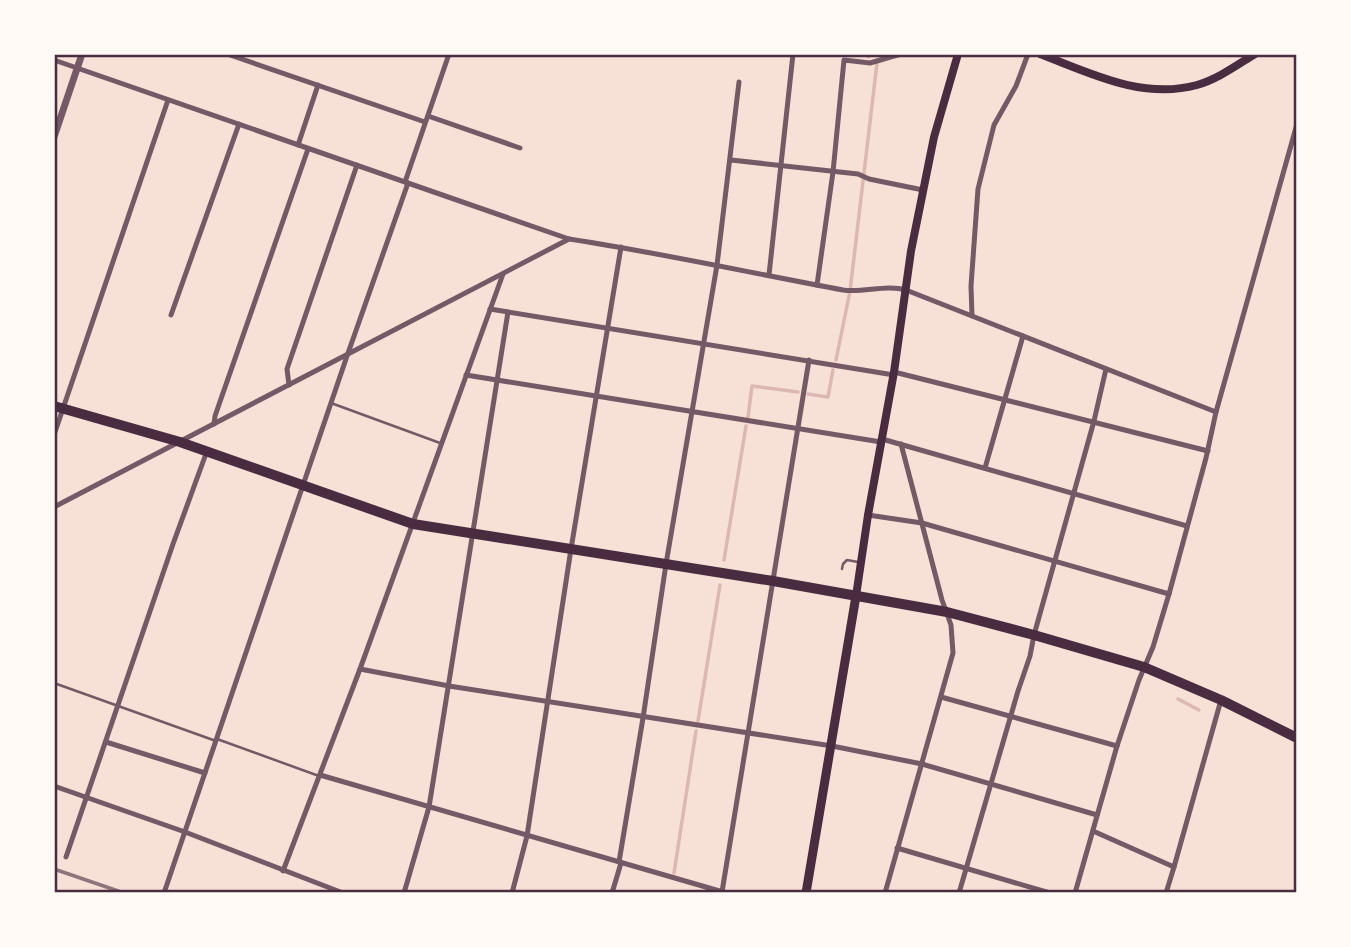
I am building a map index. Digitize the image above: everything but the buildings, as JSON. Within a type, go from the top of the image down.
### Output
[{"type":"highway","points":[[59,408],[180,442],[413,524],[773,581],[947,612],[1034,635],[1144,667],[1221,700],[1297,738]]},
{"type":"main road","points":[[806,893],[894,374],[911,251],[937,126],[958,54]]},
{"type":"main road","points":[[1040,54],[1114,83],[1133,87],[1175,89],[1198,85],[1255,54]]},
{"type":"street","points":[[54,137],[82,54]]},
{"type":"street","points":[[227,54],[520,148]]},
{"type":"street","points":[[164,893],[449,54]]},
{"type":"street","points":[[769,275],[793,54]]},
{"type":"street","points":[[817,285],[833,172],[844,60],[870,63],[901,54]]},
{"type":"street","points":[[972,316],[971,286],[978,189],[994,125],[1016,86],[1028,54]]},
{"type":"street","points":[[54,60],[569,239],[845,290],[898,287],[1216,412]]},
{"type":"street","points":[[612,893],[620,863],[666,564],[717,265],[739,82]]},
{"type":"street","points":[[298,145],[318,85]]},
{"type":"street","points":[[54,435],[59,408],[168,100]]},
{"type":"street","points":[[171,315],[239,124]]},
{"type":"street","points":[[1075,893],[1116,746],[1153,647],[1169,594],[1216,412],[1297,124]]},
{"type":"street","points":[[214,425],[308,149]]},
{"type":"street","points":[[731,160],[858,174],[923,190]]},
{"type":"street","points":[[289,385],[287,369],[357,165]]},
{"type":"street","points":[[54,507],[569,239]]},
{"type":"street","points":[[512,893],[527,836],[621,247]]},
{"type":"street","points":[[283,871],[503,274]]},
{"type":"street","points":[[490,309],[894,374],[1208,451]]},
{"type":"street","points":[[404,893],[429,807],[508,312]]},
{"type":"street","points":[[985,468],[1023,336]]},
{"type":"street","points":[[319,776],[724,892],[809,360]]},
{"type":"street","points":[[959,893],[1031,656],[1034,635],[1106,369]]},
{"type":"street","points":[[466,375],[901,444],[1187,526]]},
{"type":"street","points":[[885,893],[953,653],[951,625],[901,444]]},
{"type":"street","points":[[66,857],[207,451]]},
{"type":"street","points":[[868,515],[922,523],[1169,594]]},
{"type":"street","points":[[360,668],[449,686],[832,746],[922,764],[1097,815]]},
{"type":"street","points":[[941,698],[1116,746]]},
{"type":"street","points":[[1166,893],[1221,700]]},
{"type":"street","points":[[106,742],[205,773]]},
{"type":"street","points":[[54,786],[185,832],[343,893]]},
{"type":"street","points":[[1093,831],[1174,867]]},
{"type":"street","points":[[897,848],[1050,893]]},
{"type":"lane","points":[[331,403],[441,443]]},
{"type":"lane","points":[[842,569],[847,560],[861,562]]},
{"type":"lane","points":[[54,683],[319,776]]},
{"type":"waterway","points":[[865,54],[869,57]]},
{"type":"waterway","points":[[836,360],[850,291],[877,63]]},
{"type":"waterway","points":[[808,394],[828,397],[833,370]]},
{"type":"waterway","points":[[748,417],[752,386],[798,392]]},
{"type":"waterway","points":[[724,560],[746,426]]},
{"type":"waterway","points":[[698,721],[720,585]]},
{"type":"waterway","points":[[1178,699],[1199,710]]},
{"type":"waterway","points":[[674,873],[696,731]]},
{"type":"railway","points":[[54,869],[124,893]]}]
